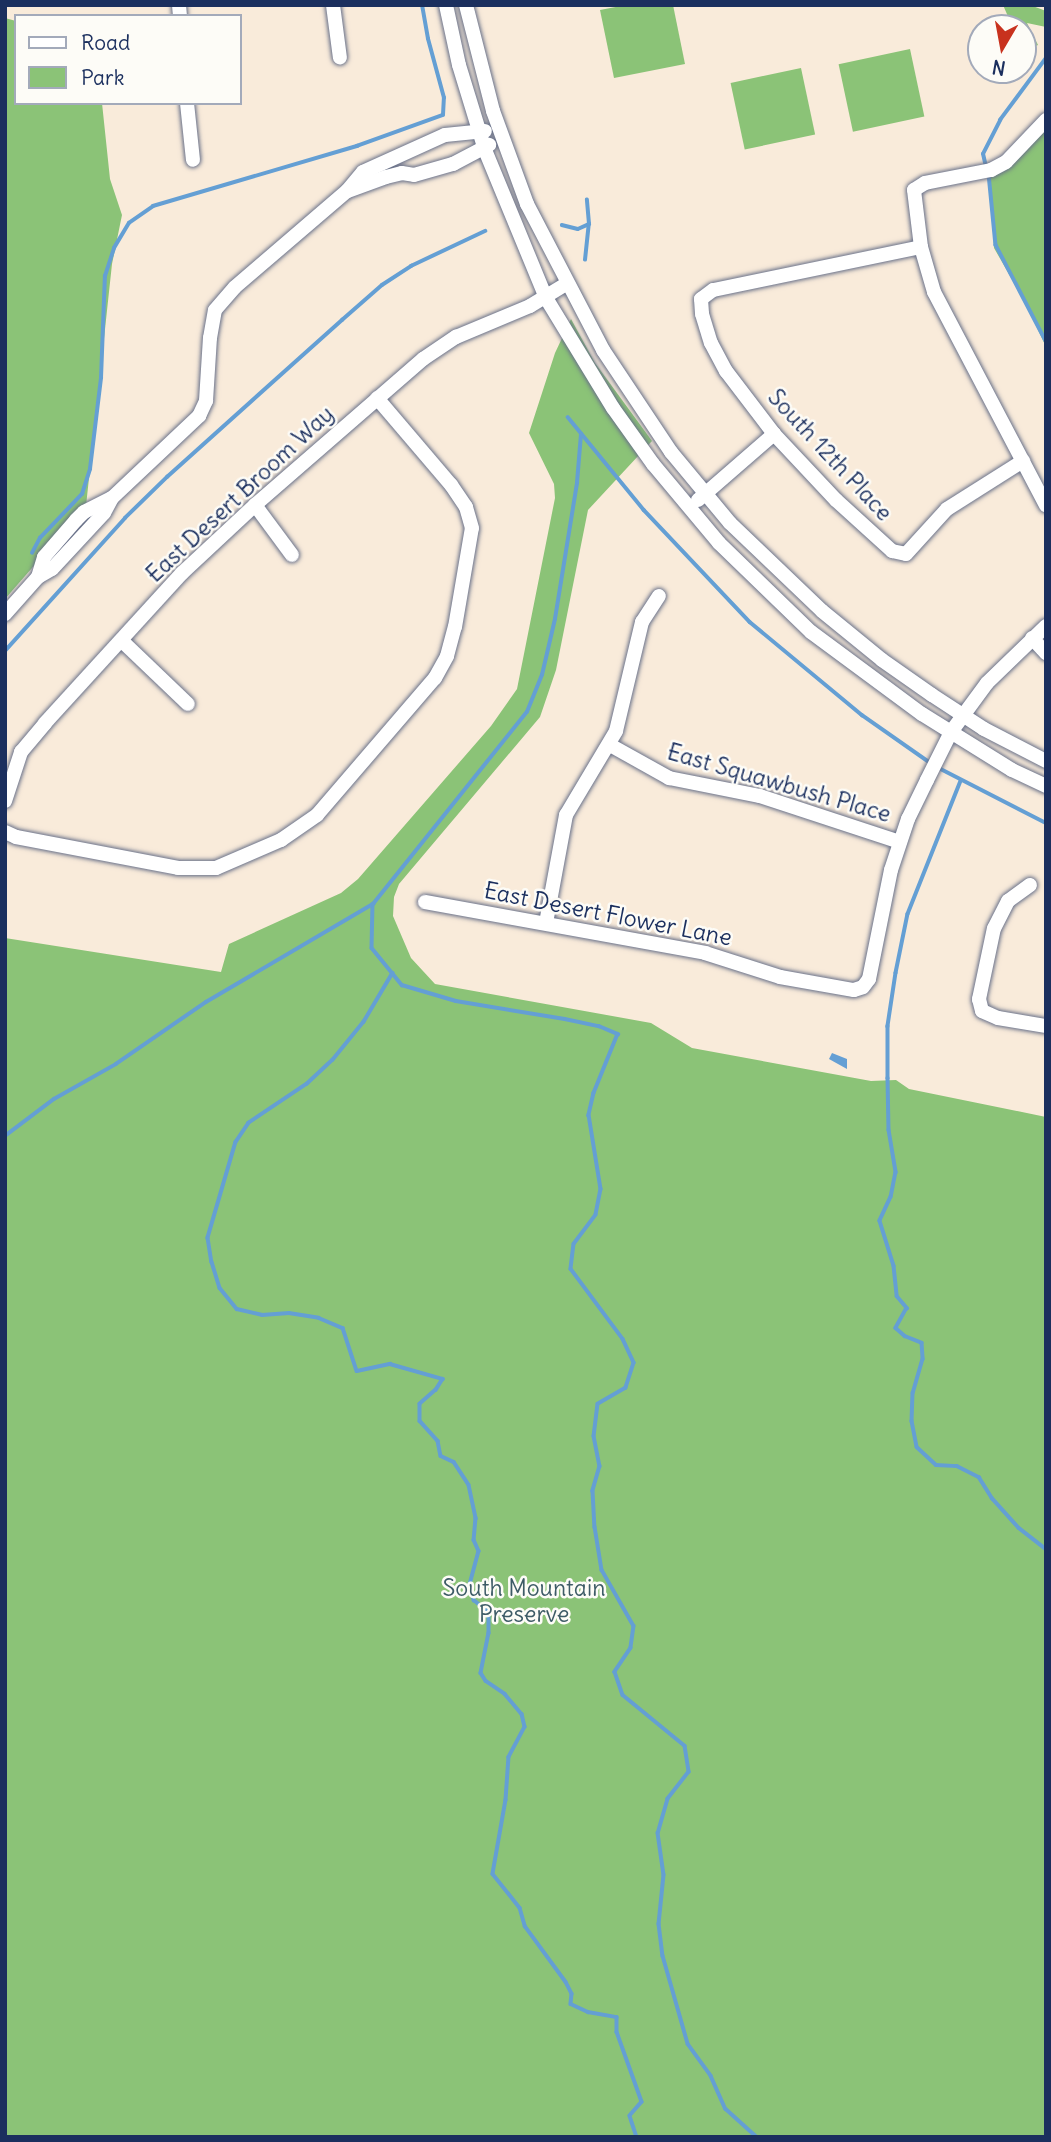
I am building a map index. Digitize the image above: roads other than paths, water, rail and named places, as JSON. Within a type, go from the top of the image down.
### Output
[{"type":"street","points":[[333,5],[340,58]]},
{"type":"street","points":[[446,5],[478,130],[547,298],[613,408],[688,508],[811,632],[886,689],[951,732],[1012,770],[1046,786]]},
{"type":"street","points":[[466,5],[500,133],[527,204],[566,284],[629,391],[705,494],[772,565],[822,611],[882,660],[963,715],[1046,761]]},
{"type":"street","points":[[187,105],[193,160]]},
{"type":"street","points":[[1046,120],[1006,162],[991,170],[925,183],[914,190],[921,247],[943,313],[1046,505]]},
{"type":"street","points":[[5,614],[38,577],[52,569],[104,513],[112,498],[199,416],[206,401],[210,308],[347,191],[363,172],[445,135],[478,130],[500,133]]},
{"type":"street","points":[[347,191],[386,177],[402,173],[414,175],[453,164],[485,150],[500,133]]},
{"type":"street","name":"South 12th Place","points":[[921,247],[713,289],[701,299],[702,314],[711,344],[726,371],[774,433],[864,526],[892,551],[906,554],[947,509],[1023,461]]},
{"type":"street","name":"East Desert Broom Way","points":[[5,802],[21,752],[182,573],[255,505],[423,359],[456,337],[547,298],[566,284]]},
{"type":"street","points":[[5,832],[16,837],[197,870],[216,868],[281,840],[317,815],[435,678],[447,656],[455,627],[472,528],[466,507],[452,485],[377,398]]},
{"type":"street","points":[[688,508],[774,433]]},
{"type":"street","points":[[255,505],[292,555]]},
{"type":"street","points":[[545,923],[566,815],[610,744],[621,716],[642,622],[659,596]]},
{"type":"street","points":[[900,842],[951,732],[987,683],[1046,626]]},
{"type":"street","points":[[1032,638],[1046,653]]},
{"type":"street","points":[[121,641],[188,704]]},
{"type":"street","name":"East Squawbush Place","points":[[610,744],[669,778],[760,796],[900,842]]},
{"type":"street","name":"East Desert Flower Lane","points":[[425,902],[705,953],[780,977],[854,990],[863,987],[869,979],[883,904],[900,842]]},
{"type":"street","points":[[1030,886],[1008,901],[994,928],[979,999],[982,1011],[998,1018],[1046,1026]]},
{"type":"water","points":[[832,1053],[847,1059],[847,1069],[829,1059]]},
{"type":"waterway","points":[[32,553],[40,538],[82,494],[90,469],[101,378],[105,276],[114,248],[129,223],[153,206],[357,146],[443,115],[444,98],[422,5]]},
{"type":"waterway","points":[[986,167],[983,154],[1000,120],[1046,58]]},
{"type":"waterway","points":[[989,174],[996,245],[1046,341]]},
{"type":"waterway","points":[[585,260],[589,224],[587,200]]},
{"type":"waterway","points":[[562,225],[578,229],[589,224]]},
{"type":"waterway","points":[[5,651],[125,518],[342,320],[382,285],[411,266],[485,231]]},
{"type":"waterway","points":[[568,417],[644,510],[750,622],[862,715],[932,764]]},
{"type":"waterway","points":[[5,1136],[54,1099],[116,1064],[206,1002],[373,904],[527,712],[542,675],[555,619],[577,483],[581,434]]},
{"type":"waterway","points":[[939,768],[1046,823]]},
{"type":"waterway","points":[[961,781],[908,914],[896,973],[888,1026],[889,1130],[896,1172],[891,1197],[880,1221],[894,1266],[897,1296],[907,1308],[896,1328],[905,1336],[922,1343],[923,1359],[913,1393],[912,1421],[917,1447],[936,1465],[957,1466],[979,1477],[992,1498],[1019,1528],[1046,1549]]},
{"type":"waterway","points":[[373,904],[372,948],[402,985],[456,1001],[565,1019],[599,1026],[618,1034],[594,1093],[589,1115],[601,1189],[596,1215],[574,1244],[571,1269],[623,1339],[634,1363],[626,1388],[598,1404],[594,1436],[600,1466],[593,1491],[595,1527],[602,1570],[634,1626],[631,1648],[615,1672],[623,1695],[685,1746],[689,1772],[668,1799],[658,1833],[664,1875],[659,1924],[663,1956],[688,2044],[711,2076],[726,2109],[757,2137]]},
{"type":"waterway","points":[[393,973],[364,1022],[333,1060],[307,1084],[249,1123],[236,1142],[208,1238],[212,1262],[220,1288],[237,1309],[262,1315],[289,1313],[319,1318],[343,1328],[357,1371],[390,1364],[443,1379],[436,1390],[420,1404],[420,1421],[438,1441],[441,1456],[454,1462],[469,1485],[476,1518],[474,1540],[479,1551],[470,1585],[474,1600],[489,1612],[489,1633],[481,1673],[486,1681],[505,1694],[522,1714],[525,1727],[509,1757],[506,1800],[493,1874],[520,1908],[525,1926],[566,1982],[572,1994],[571,2004],[588,2012],[617,2017],[617,2032],[642,2102],[630,2116],[637,2137]]},
{"type":"park label","name":"South Mountain Preserve","points":[[524,1601]]}]
